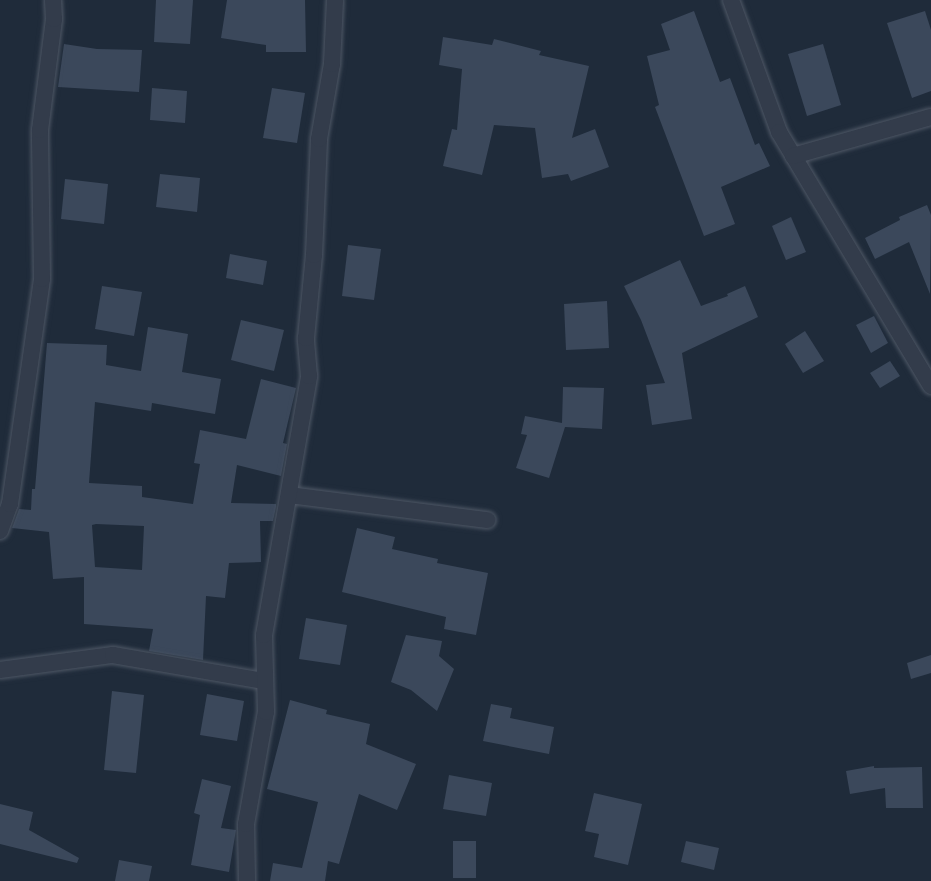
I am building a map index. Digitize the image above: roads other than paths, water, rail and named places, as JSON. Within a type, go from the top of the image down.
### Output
[{"type":"street","points":[[0,531],[10,504],[42,279],[40,130],[54,19],[53,0]]},
{"type":"street","points":[[247,881],[246,824],[253,798],[266,712],[263,681],[264,634],[309,376],[306,338],[314,255],[319,139],[332,64],[335,0]]},
{"type":"street","points":[[731,0],[779,132],[924,361],[931,386]]},
{"type":"street","points":[[793,156],[931,117]]},
{"type":"street","points":[[289,495],[487,520]]},
{"type":"street","points":[[0,670],[112,655],[263,681]]}]
